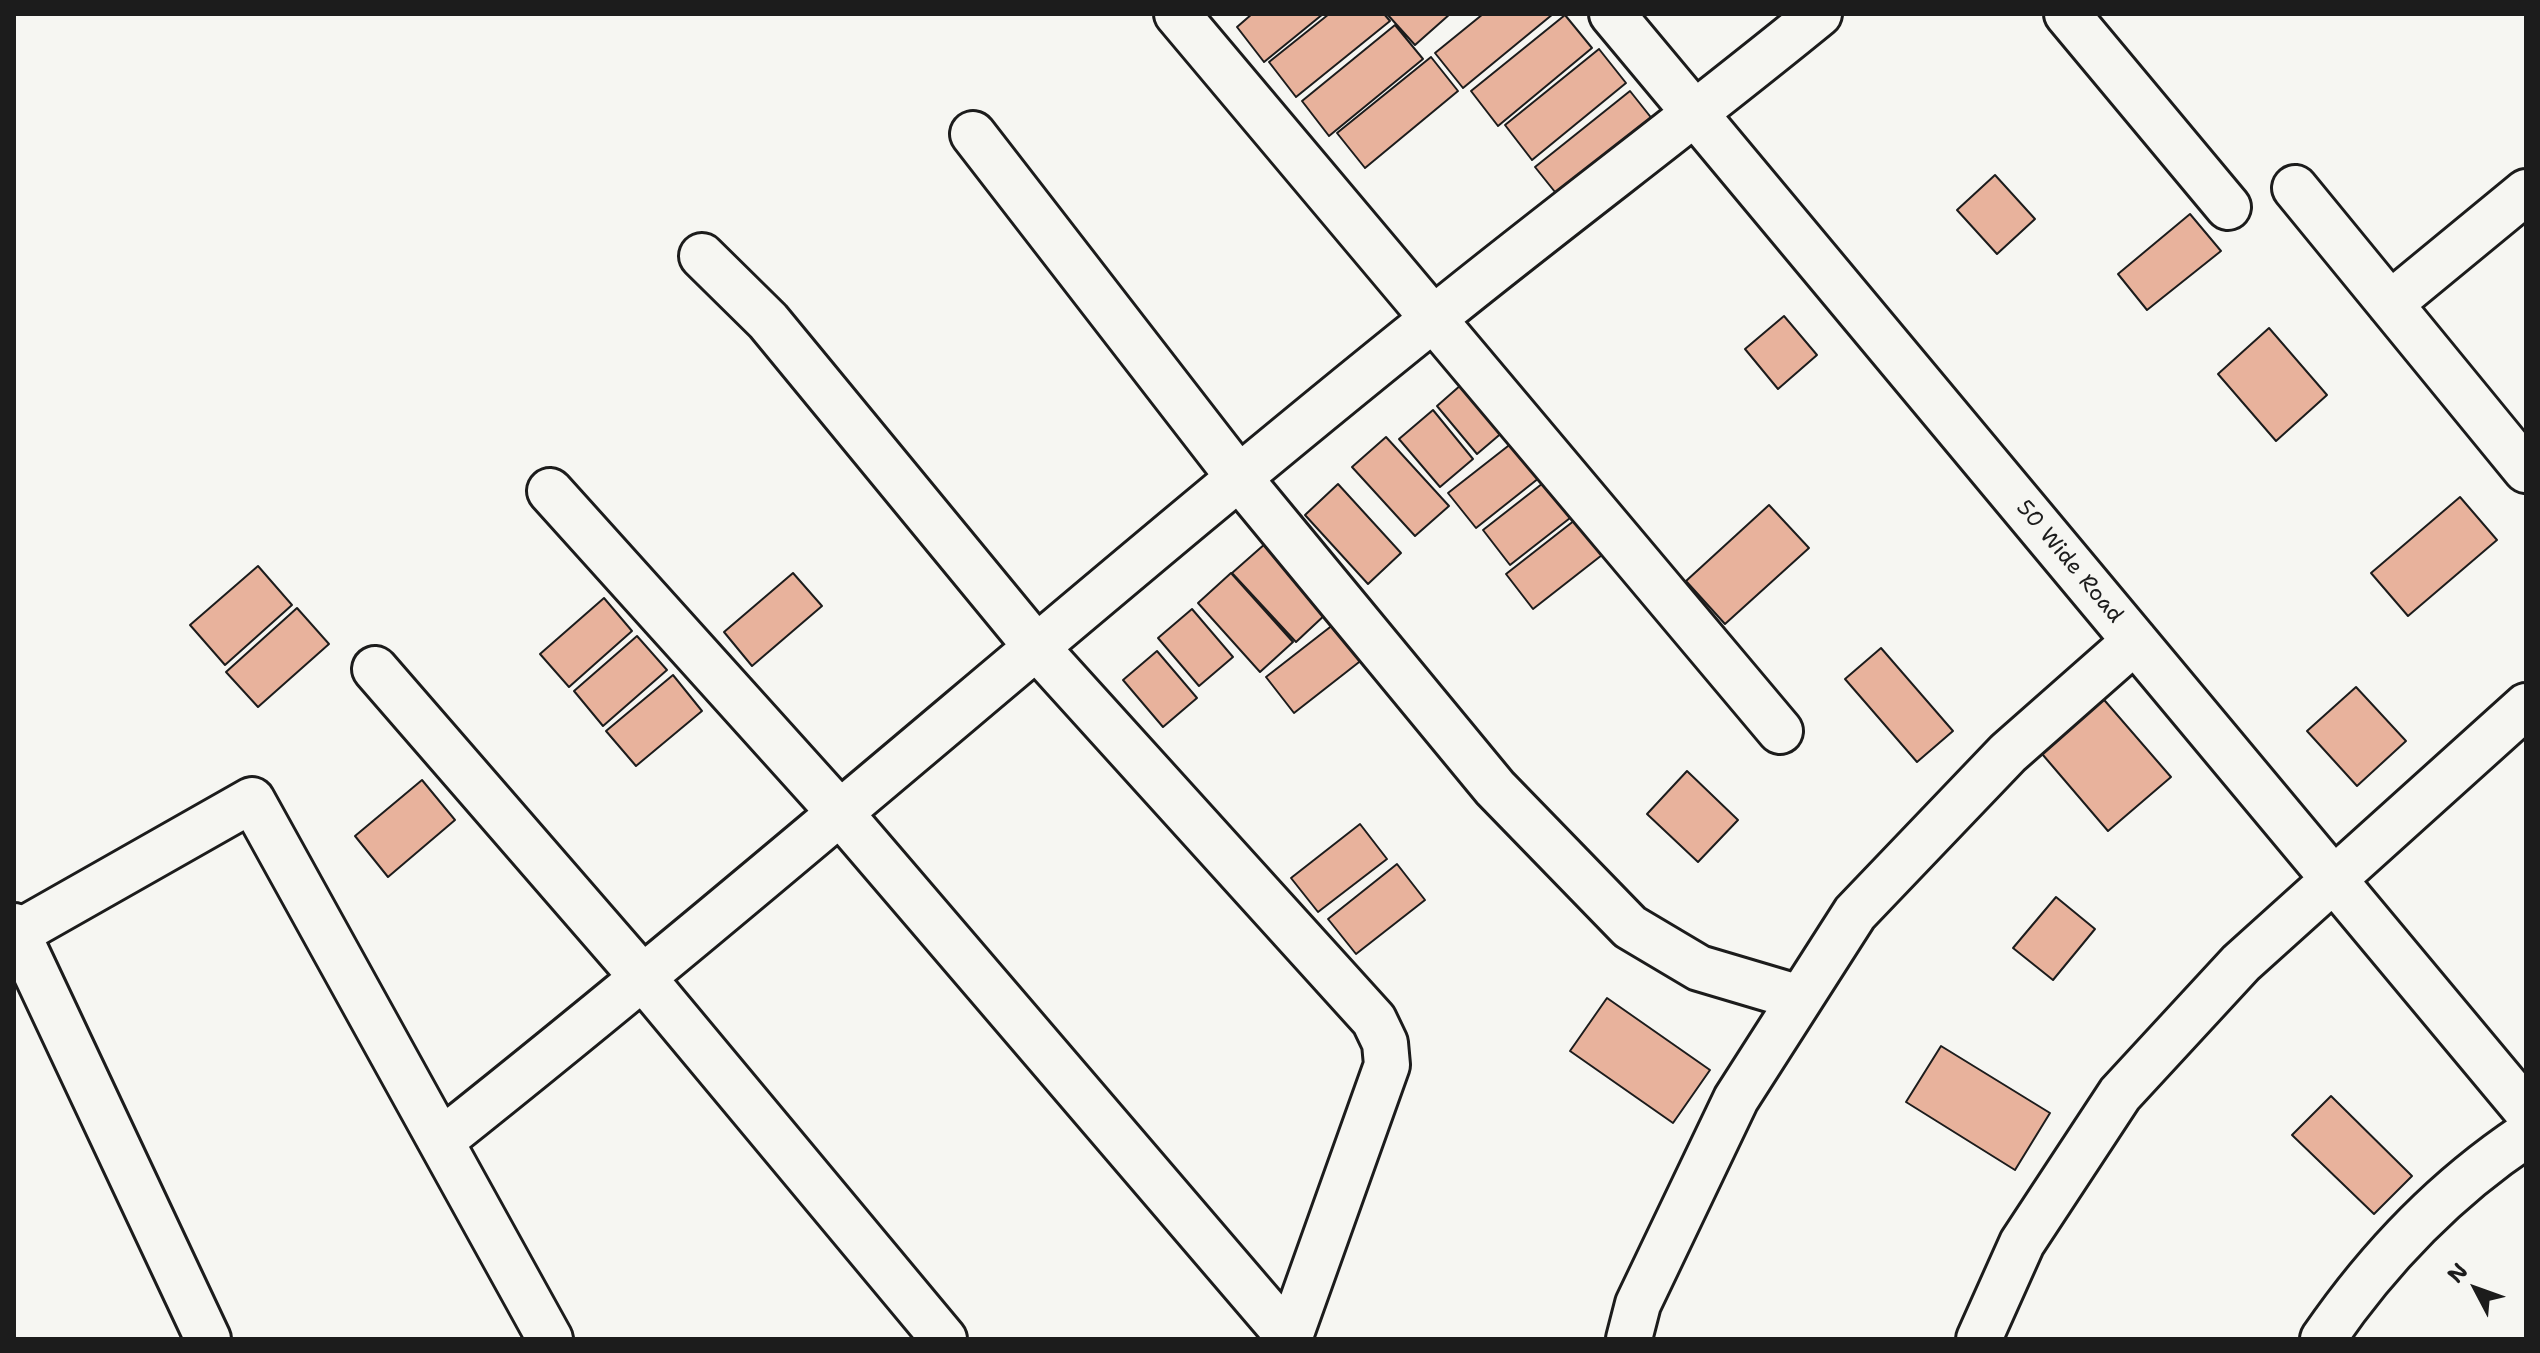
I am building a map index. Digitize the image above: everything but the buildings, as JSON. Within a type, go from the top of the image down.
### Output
[{"type":"street","points":[[1177,14],[1780,731]]},
{"type":"street","name":"50 Wide Road","points":[[1612,14],[2526,1110]]},
{"type":"street","points":[[441,1141],[644,979],[1433,318],[1696,115],[1819,14]]},
{"type":"street","points":[[2067,14],[2228,207]]},
{"type":"street","points":[[973,134],[1240,479],[1495,788],[1630,927],[1699,968],[1800,998]]},
{"type":"street","points":[[2295,188],[2526,470]]},
{"type":"street","points":[[2390,304],[2526,192]]},
{"type":"street","points":[[550,491],[841,814],[1289,1338],[1387,1065],[1385,1043],[1374,1020],[1038,649],[768,321],[702,256]]},
{"type":"street","points":[[1629,1339],[1638,1304],[1736,1099],[1855,913],[2008,753],[2135,641]]},
{"type":"street","points":[[375,669],[644,979],[944,1339]]},
{"type":"street","points":[[1979,1339],[2022,1243],[2120,1094],[2241,963],[2526,706]]},
{"type":"street","points":[[208,1339],[15,931],[252,800],[550,1339]]},
{"type":"street","points":[[2323,1339],[2359,1286],[2425,1215],[2526,1135]]}]
